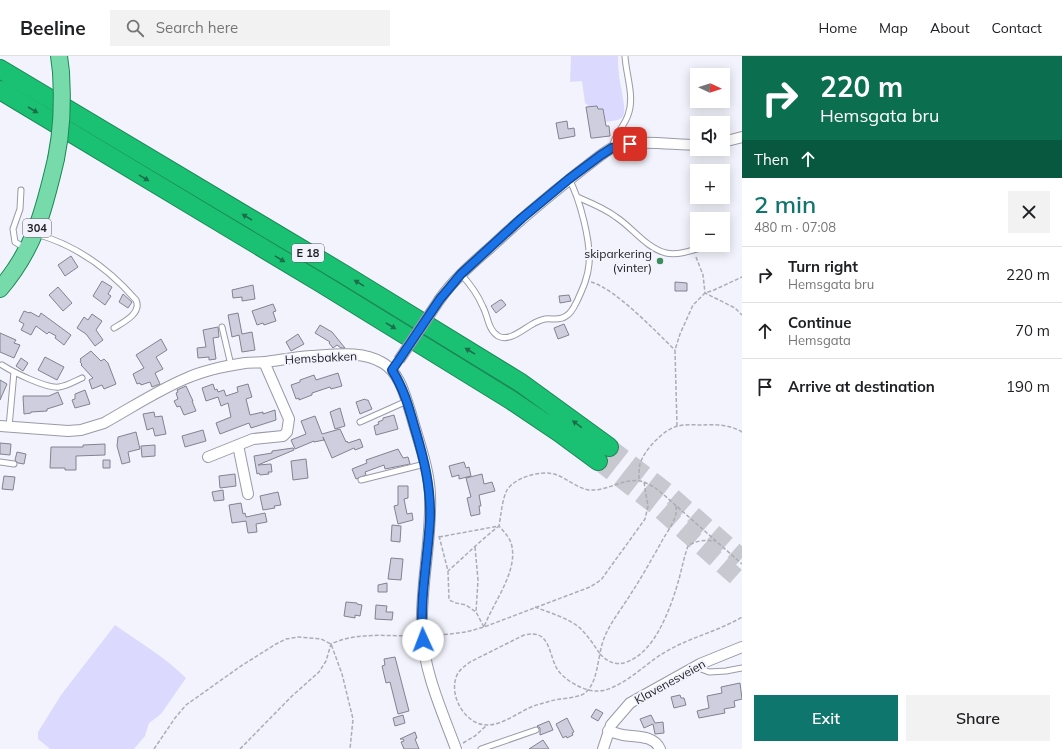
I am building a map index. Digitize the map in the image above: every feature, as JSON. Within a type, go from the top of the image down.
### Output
[{"type":"highway","name":"E 18","points":[[0,69],[345,275],[521,383],[603,454],[560,433],[498,392],[341,295],[0,90]]},
{"type":"main road","name":"304","points":[[0,289],[13,273],[28,249],[35,234],[49,187],[56,159],[63,110],[59,56]]},
{"type":"street","points":[[730,140],[742,136]]},
{"type":"street","points":[[392,370],[440,299],[461,274],[522,218],[569,179],[612,148],[630,144],[652,143],[690,145]]},
{"type":"street","name":"Hemsbakken","points":[[5,426],[68,431],[93,427],[104,423],[169,386],[202,372],[231,365],[264,362],[290,357],[354,354],[384,363],[392,370],[400,383],[407,401],[425,464],[434,537],[422,613],[424,649],[427,665],[455,748]]},
{"type":"street","name":"Hemsbakken","points":[[208,457],[253,439],[283,436],[287,432],[289,419],[264,362]]},
{"type":"street","points":[[238,445],[248,494]]},
{"type":"street","name":"Klavenesveien","points":[[603,749],[608,731],[630,703],[695,667],[742,647]]},
{"type":"street","points":[[608,731],[622,735],[649,739],[658,744],[660,749]]},
{"type":"lane","points":[[612,148],[614,140],[629,114],[631,103],[625,56]]},
{"type":"lane","points":[[461,274],[469,282],[480,301],[496,335],[506,338],[511,337],[537,321],[565,318],[570,314],[586,281],[590,257],[583,218],[577,197],[569,179]]},
{"type":"lane","points":[[20,190],[20,209],[12,232],[15,242],[28,249]]},
{"type":"lane","points":[[577,197],[616,216],[632,228],[644,242],[655,248],[667,253],[690,250]]},
{"type":"lane","points":[[35,234],[48,237],[83,253],[115,278],[136,300],[138,304],[134,314],[114,328]]},
{"type":"lane","points":[[222,327],[231,365]]},
{"type":"lane","points":[[2,365],[14,372],[50,386],[57,387],[82,378]]},
{"type":"lane","points":[[5,426],[14,372]]},
{"type":"lane","points":[[360,422],[407,401]]},
{"type":"lane","points":[[0,462],[14,464]]},
{"type":"lane","points":[[361,480],[425,464]]},
{"type":"lane","points":[[695,667],[709,672],[742,668]]},
{"type":"lane","points":[[481,749],[536,730]]},
{"type":"path","points":[[693,252],[703,275],[705,293]]},
{"type":"path","points":[[677,426],[675,350],[680,334],[693,305],[705,293],[742,277]]},
{"type":"path","points":[[586,281],[599,284],[616,296],[675,350]]},
{"type":"path","points":[[705,293],[735,308],[742,315]]},
{"type":"path","points":[[639,480],[640,464],[645,454],[665,433],[677,426],[714,424],[737,429],[742,432]]},
{"type":"path","points":[[448,571],[483,538],[499,526],[507,491],[511,485],[526,477],[547,472],[556,474],[582,488],[590,490],[608,488],[632,480],[644,482],[654,487],[742,564]]},
{"type":"path","points":[[427,636],[453,634],[484,627],[590,586],[601,580],[645,519],[648,506],[644,482]]},
{"type":"path","points":[[676,506],[676,517],[645,572],[609,627],[603,639],[595,675],[588,689],[584,694],[549,701],[531,707],[497,724],[487,725],[474,721],[461,709],[457,700],[455,683],[463,667],[524,635],[537,634],[543,637],[547,643],[556,667],[562,675],[571,682],[588,689],[601,691],[615,686],[643,669],[653,660],[674,647],[723,627],[742,616]]},
{"type":"path","points":[[484,627],[476,612],[466,604],[456,603],[449,600],[448,571],[434,537],[499,526]]},
{"type":"path","points":[[484,627],[506,582],[513,556],[512,546],[508,536],[499,526]]},
{"type":"path","points":[[536,607],[569,621],[580,628],[600,654],[613,664],[632,660],[642,653],[652,642],[661,625],[674,596],[688,546],[698,541],[715,541]]},
{"type":"path","points":[[475,547],[478,580],[476,612]]},
{"type":"path","points":[[240,749],[292,696],[319,672],[326,660],[331,644],[341,639],[352,637],[419,636]]},
{"type":"path","points":[[154,749],[175,718],[186,705],[276,644],[286,638],[298,637],[321,639],[331,644],[342,674],[353,719],[350,749]]},
{"type":"path","points":[[455,748],[476,736],[487,725]]},
{"type":"shaded area","points":[[571,56],[618,56],[618,70],[624,108],[623,117],[618,120],[605,122],[603,109],[598,109],[597,106],[590,107],[585,103],[582,81],[570,82]]},
{"type":"shaded area","points":[[115,625],[161,656],[186,678],[161,714],[149,723],[145,736],[134,749],[50,749],[38,739],[38,732],[61,695]]},
{"type":"building","points":[[597,106],[598,109],[603,109],[606,126],[609,126],[610,136],[591,138],[586,107]]},
{"type":"building","points":[[567,121],[568,129],[574,128],[575,136],[559,139],[556,123]]},
{"type":"building","points":[[71,256],[78,267],[65,276],[58,265]]},
{"type":"building","points":[[102,281],[112,287],[108,294],[111,296],[105,305],[93,296]]},
{"type":"building","points":[[675,282],[687,283],[687,291],[675,291]]},
{"type":"building","points":[[253,285],[255,299],[242,301],[242,297],[233,298],[232,290]]},
{"type":"building","points":[[58,287],[72,303],[63,311],[49,295]]},
{"type":"building","points":[[123,294],[132,302],[128,308],[119,302]]},
{"type":"building","points":[[569,295],[571,301],[560,303],[559,296]]},
{"type":"building","points":[[502,300],[506,305],[496,313],[491,306]]},
{"type":"building","points":[[273,304],[276,311],[273,312],[276,321],[264,325],[263,323],[257,325],[252,311]]},
{"type":"building","points":[[24,311],[30,312],[39,317],[41,313],[71,335],[64,345],[55,338],[56,336],[49,332],[47,334],[36,326],[31,335],[21,330],[24,324],[19,321]]},
{"type":"building","points":[[238,313],[242,334],[252,332],[255,350],[242,352],[239,335],[232,337],[228,315]]},
{"type":"building","points":[[92,314],[102,321],[96,330],[103,340],[95,346],[86,334],[77,328],[84,317],[88,320]]},
{"type":"building","points":[[564,324],[569,335],[558,339],[554,328]]},
{"type":"building","points":[[320,325],[332,332],[345,348],[341,348],[337,345],[333,348],[329,343],[330,342],[315,333]]},
{"type":"building","points":[[218,327],[219,337],[213,338],[216,359],[209,360],[209,357],[198,358],[197,348],[206,347],[203,330]]},
{"type":"building","points":[[0,333],[16,340],[14,343],[20,345],[14,358],[0,352]]},
{"type":"building","points":[[298,334],[304,344],[291,351],[286,342]]},
{"type":"building","points":[[161,339],[167,350],[156,357],[163,369],[155,373],[160,384],[152,387],[150,382],[141,385],[140,383],[137,384],[133,374],[144,368],[136,355]]},
{"type":"building","points":[[91,351],[101,361],[104,359],[108,363],[116,384],[104,389],[102,385],[92,389],[89,380],[93,378],[80,362],[80,359]]},
{"type":"building","points":[[45,357],[64,367],[57,380],[38,370]]},
{"type":"building","points":[[21,358],[28,363],[23,371],[16,366]]},
{"type":"building","points":[[338,373],[342,386],[331,389],[330,387],[312,393],[312,395],[299,400],[299,398],[296,399],[291,385],[314,375],[316,380]]},
{"type":"building","points":[[0,380],[7,384],[0,400]]},
{"type":"building","points":[[213,384],[215,390],[217,389],[218,392],[224,390],[226,396],[238,392],[237,387],[248,384],[252,397],[246,399],[250,415],[263,412],[263,414],[275,410],[276,420],[251,428],[249,423],[220,434],[216,423],[231,417],[228,403],[221,406],[218,397],[206,401],[202,388]]},
{"type":"building","points":[[186,386],[196,411],[184,415],[180,406],[177,407],[174,401],[178,399],[176,393],[178,392],[177,390]]},
{"type":"building","points":[[85,390],[90,404],[75,408],[72,400],[75,399],[75,394]]},
{"type":"building","points":[[58,392],[63,404],[47,409],[47,411],[24,414],[23,396],[49,396]]},
{"type":"building","points":[[365,399],[368,400],[372,409],[360,414],[356,402]]},
{"type":"building","points":[[340,408],[345,426],[335,429],[330,412]]},
{"type":"building","points":[[154,412],[155,417],[162,416],[166,434],[155,436],[153,428],[147,430],[143,414]]},
{"type":"building","points":[[394,415],[398,429],[376,435],[374,426],[379,424],[378,422],[383,420],[383,418]]},
{"type":"building","points":[[315,416],[322,434],[340,429],[346,442],[347,441],[348,443],[360,439],[363,447],[355,450],[354,448],[332,458],[323,437],[324,440],[314,441],[295,449],[291,440],[306,434],[301,421]]},
{"type":"building","points":[[203,430],[206,441],[185,447],[182,436]]},
{"type":"building","points":[[136,432],[140,449],[128,452],[130,462],[122,464],[117,446],[118,437]]},
{"type":"building","points":[[0,443],[11,444],[10,455],[0,454]]},
{"type":"building","points":[[105,444],[105,455],[76,456],[76,470],[50,468],[51,447],[83,447],[83,445]]},
{"type":"building","points":[[155,445],[155,456],[142,457],[141,446]]},
{"type":"building","points":[[293,448],[294,450],[258,465],[271,464],[272,472],[268,472],[269,474],[257,474],[254,456],[272,453],[272,451]]},
{"type":"building","points":[[398,449],[403,458],[408,457],[410,464],[385,469],[384,465],[365,472],[366,475],[356,479],[352,469],[367,463],[366,460]]},
{"type":"building","points":[[17,452],[26,454],[24,464],[18,463],[15,460]]},
{"type":"building","points":[[306,459],[308,478],[293,480],[291,461]]},
{"type":"building","points":[[103,460],[110,460],[110,468],[103,468]]},
{"type":"building","points":[[464,462],[466,468],[469,467],[471,476],[459,479],[459,475],[452,477],[449,466]]},
{"type":"building","points":[[235,474],[236,486],[220,488],[219,476]]},
{"type":"building","points":[[482,474],[484,484],[492,482],[495,491],[479,495],[481,506],[479,506],[480,514],[471,516],[467,498],[471,497],[466,478]]},
{"type":"building","points":[[4,476],[15,477],[13,490],[2,489]]},
{"type":"building","points":[[398,486],[408,486],[408,498],[404,499],[407,514],[412,513],[413,520],[398,524],[394,506],[398,505]]},
{"type":"building","points":[[223,490],[224,500],[214,501],[212,492]]},
{"type":"building","points":[[278,492],[281,505],[274,506],[275,508],[263,510],[260,496]]},
{"type":"building","points":[[241,503],[243,514],[245,513],[246,517],[265,513],[267,522],[256,524],[257,532],[248,533],[246,521],[232,523],[229,505]]},
{"type":"building","points":[[392,525],[401,526],[400,542],[391,541]]},
{"type":"building","points":[[391,558],[403,559],[401,580],[388,579]]},
{"type":"building","points":[[387,583],[387,592],[378,592],[378,585]]},
{"type":"building","points":[[346,602],[362,605],[360,616],[355,615],[355,618],[344,616]]},
{"type":"building","points":[[376,605],[387,606],[386,612],[393,612],[392,620],[375,619]]},
{"type":"building","points":[[395,657],[409,711],[398,714],[390,682],[386,683],[382,666],[385,665],[384,659]]},
{"type":"building","points":[[740,683],[742,699],[734,701],[735,707],[724,709],[725,713],[699,718],[697,711],[709,708],[707,696],[722,693],[721,687]]},
{"type":"building","points":[[680,695],[681,698],[684,698],[686,705],[674,708],[671,697]]},
{"type":"building","points":[[596,709],[603,713],[598,721],[591,717]]},
{"type":"building","points":[[403,715],[405,723],[395,726],[393,718]]},
{"type":"building","points":[[651,715],[655,723],[663,722],[664,733],[655,734],[653,724],[644,728],[640,719]]},
{"type":"building","points":[[567,718],[574,732],[572,733],[573,735],[563,738],[556,724]]},
{"type":"building","points":[[549,721],[553,730],[540,735],[540,728],[537,726]]},
{"type":"building","points":[[415,732],[417,738],[415,739],[419,749],[404,749],[401,742],[404,741],[403,739],[400,739]]},
{"type":"building","points":[[543,740],[549,749],[529,749]]},
{"type":"tunnel","points":[[609,447],[667,492],[742,558]]},
{"type":"tunnel","points":[[598,461],[656,506],[742,582]]},
{"type":"place","name":"skiparkering (vinter)","points":[[660,261]]},
{"type":"route","points":[[423,640],[422,613],[430,519],[429,482],[407,401],[400,383],[392,370],[440,299],[461,274],[522,218],[569,179],[612,148],[630,144]]}]
